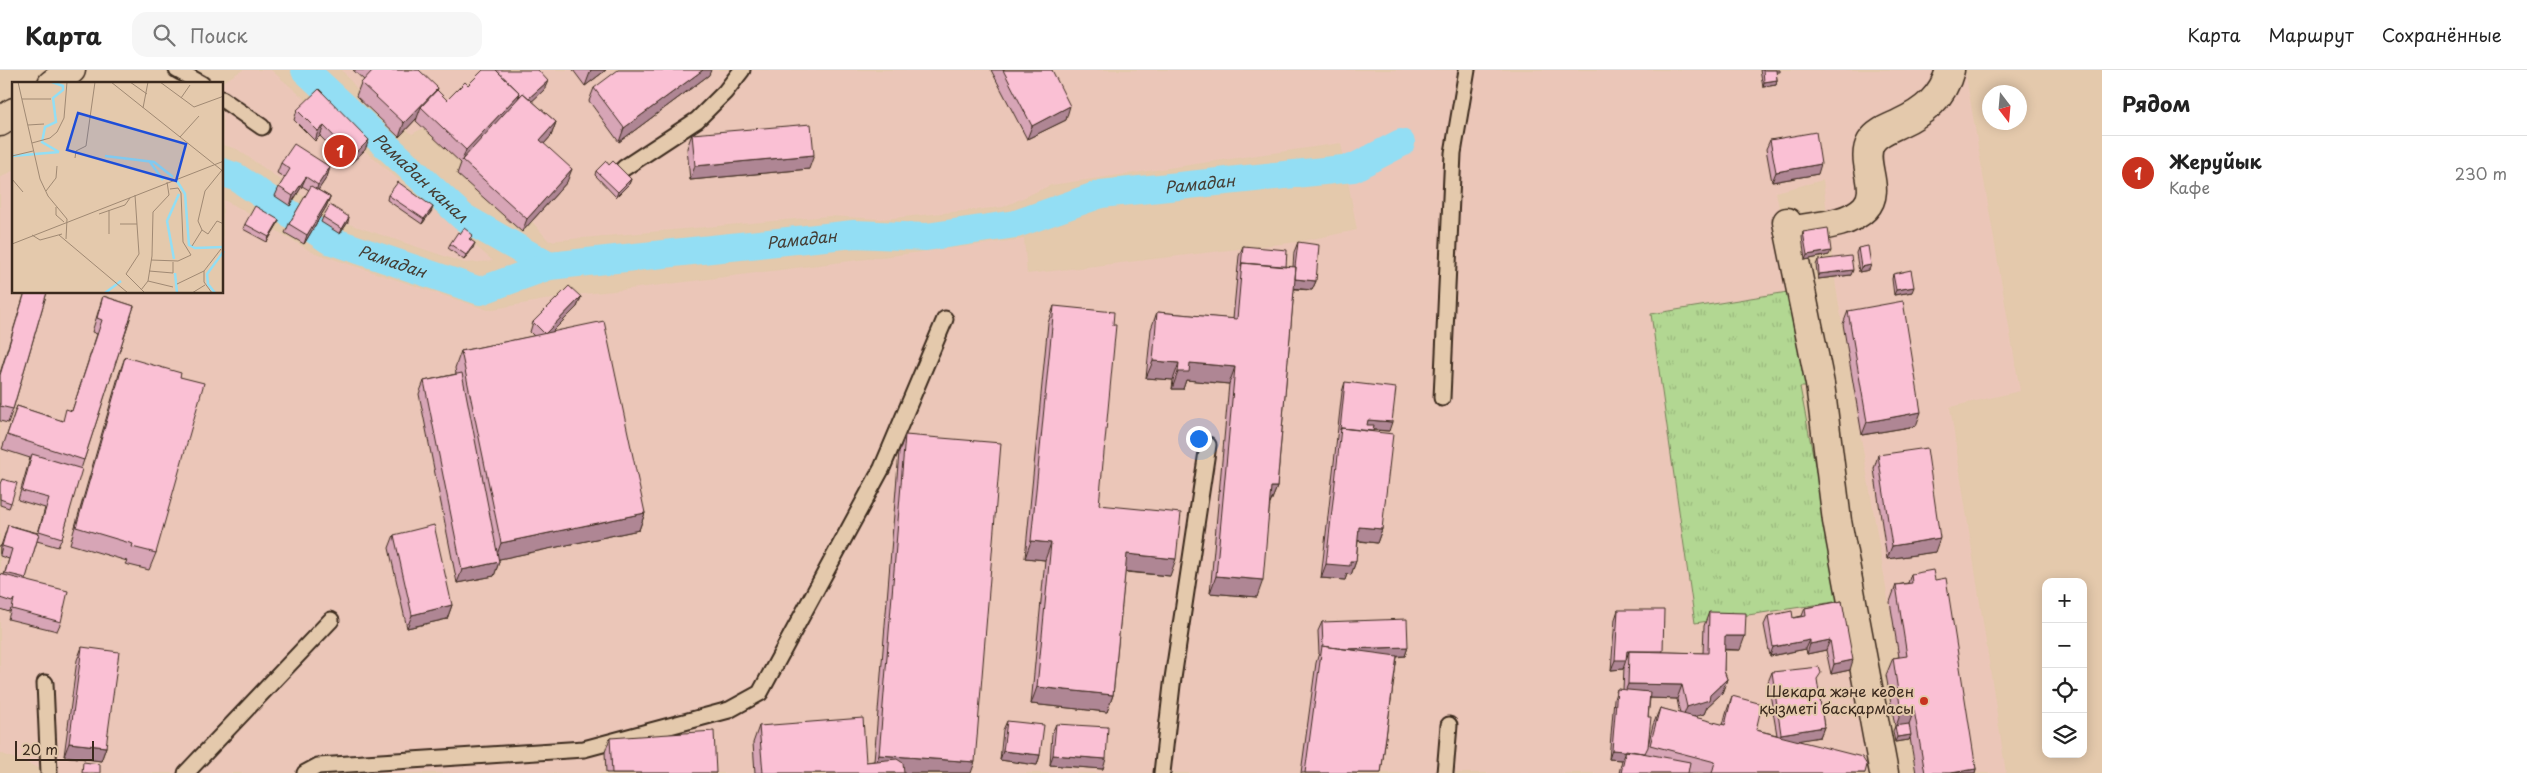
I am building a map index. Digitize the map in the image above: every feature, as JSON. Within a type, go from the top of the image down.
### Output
[{"type":"main road","points":[[55,82],[71,70]]},
{"type":"main road","points":[[1884,773],[1836,521],[1820,384],[1788,227],[1852,218],[1866,207],[1873,194],[1868,150],[1872,141],[1881,132],[1908,120],[1934,101],[1946,86],[1950,70]]},
{"type":"lane","points":[[177,70],[198,82]]},
{"type":"lane","points":[[624,168],[697,120],[742,70]]},
{"type":"lane","points":[[1442,398],[1453,153],[1467,70]]},
{"type":"lane","points":[[224,100],[262,127]]},
{"type":"lane","points":[[305,773],[318,766],[584,749],[729,710],[760,693],[882,468],[945,320]]},
{"type":"lane","points":[[1162,773],[1172,685],[1208,445]]},
{"type":"lane","points":[[186,773],[331,620]]},
{"type":"lane","points":[[44,683],[49,773]]},
{"type":"lane","points":[[1445,773],[1449,725]]},
{"type":"shaded area","points":[[243,70],[271,70],[493,261],[465,263],[337,220],[237,149],[224,145],[224,82],[222,82]]},
{"type":"shaded area","points":[[342,70],[1965,70],[2020,391],[1950,407],[2006,773],[1917,773],[1836,287],[1823,180],[1776,192],[1794,291],[1652,314],[1695,623],[1841,601],[1868,773],[52,773],[0,753],[0,178],[12,171],[12,294],[224,294],[224,200],[312,252],[488,310],[573,295],[1024,239],[1027,274],[1298,242],[1357,230],[1341,143],[1051,185],[1003,207],[882,219],[829,216],[549,241],[442,118],[412,134],[357,89]]},
{"type":"green space","points":[[1794,291],[1810,387],[1800,387],[1841,601],[1695,623],[1651,314]]},
{"type":"building","points":[[373,70],[419,70],[438,88],[404,123],[361,83]]},
{"type":"building","points":[[483,70],[496,70],[520,93],[466,150],[421,107],[437,90],[447,100],[465,82],[468,85]]},
{"type":"building","points":[[496,70],[538,70],[548,81],[529,98],[523,93],[519,97],[520,93]]},
{"type":"building","points":[[618,70],[703,70],[624,128],[594,88]]},
{"type":"building","points":[[1003,70],[1052,70],[1070,106],[1032,126]]},
{"type":"building","points":[[1763,70],[1776,70],[1777,80],[1764,82]]},
{"type":"building","points":[[319,89],[369,140],[353,156],[324,126],[318,131],[297,110]]},
{"type":"building","points":[[523,93],[556,122],[540,140],[572,169],[527,219],[462,160]]},
{"type":"building","points":[[811,124],[814,155],[695,166],[692,134]]},
{"type":"building","points":[[1816,132],[1821,164],[1776,172],[1770,140]]},
{"type":"building","points":[[294,144],[330,167],[318,185],[306,177],[293,196],[279,187],[290,169],[281,163]]},
{"type":"building","points":[[606,161],[609,165],[613,161],[631,179],[618,192],[596,171]]},
{"type":"building","points":[[398,182],[433,207],[424,219],[388,195]]},
{"type":"building","points":[[311,186],[330,197],[307,235],[289,224]]},
{"type":"building","points":[[330,205],[349,217],[342,229],[323,217]]},
{"type":"building","points":[[255,206],[279,220],[269,237],[245,224]]},
{"type":"building","points":[[464,228],[473,235],[469,239],[475,243],[466,255],[450,244],[458,232],[460,234]]},
{"type":"building","points":[[1828,228],[1831,251],[1807,255],[1803,232]]},
{"type":"building","points":[[1298,242],[1319,245],[1316,281],[1295,279]]},
{"type":"building","points":[[1243,246],[1287,250],[1286,267],[1242,263],[1241,267]]},
{"type":"building","points":[[1868,246],[1871,265],[1861,267],[1858,248]]},
{"type":"building","points":[[1851,256],[1853,270],[1819,274],[1818,260]]},
{"type":"building","points":[[1242,263],[1296,267],[1277,487],[1271,487],[1263,580],[1216,576],[1235,367],[1190,363],[1189,372],[1178,372],[1179,363],[1153,361],[1157,312],[1237,319]]},
{"type":"building","points":[[1911,270],[1914,287],[1896,290],[1893,274]]},
{"type":"building","points":[[569,286],[581,297],[545,334],[533,322]]},
{"type":"building","points":[[24,294],[46,294],[13,409],[0,406],[0,375]]},
{"type":"building","points":[[103,296],[134,306],[84,460],[7,435],[17,406],[63,421],[66,409],[72,411],[102,320],[97,318]]},
{"type":"building","points":[[1903,301],[1921,412],[1867,422],[1848,311]]},
{"type":"building","points":[[1054,306],[1114,312],[1113,325],[1116,325],[1099,505],[1181,513],[1176,559],[1127,554],[1113,695],[1037,687],[1051,543],[1031,541]]},
{"type":"building","points":[[604,321],[645,513],[501,543],[461,351]]},
{"type":"building","points":[[125,357],[181,373],[180,377],[204,383],[156,553],[132,547],[133,544],[76,527]]},
{"type":"building","points":[[462,373],[499,562],[462,570],[424,381]]},
{"type":"building","points":[[1345,382],[1396,388],[1392,422],[1368,420],[1367,425],[1374,425],[1373,431],[1341,428],[1340,430]]},
{"type":"building","points":[[1341,428],[1393,434],[1382,529],[1359,527],[1356,561],[1350,561],[1350,566],[1326,564]]},
{"type":"building","points":[[905,435],[1001,443],[975,762],[879,755]]},
{"type":"building","points":[[1927,448],[1940,538],[1892,546],[1878,455]]},
{"type":"building","points":[[32,454],[82,469],[62,538],[39,531],[49,498],[22,491]]},
{"type":"building","points":[[2,479],[17,483],[11,503],[0,499]]},
{"type":"building","points":[[8,525],[39,534],[26,578],[5,573],[12,549],[2,546]]},
{"type":"building","points":[[434,525],[452,605],[412,615],[394,535]]},
{"type":"building","name":"Шекара және кеден қызметі басқармасы","points":[[1933,570],[1935,580],[1946,578],[1976,769],[1951,773],[1925,773],[1914,710],[1901,712],[1893,658],[1907,656],[1896,585],[1912,583],[1911,574]]},
{"type":"building","points":[[0,574],[68,591],[61,622],[12,609],[14,599],[12,602],[0,598]]},
{"type":"building","points":[[1842,601],[1853,660],[1834,664],[1830,640],[1810,644],[1810,640],[1773,647],[1768,616],[1792,611],[1793,618],[1806,616],[1805,608]]},
{"type":"building","points":[[1618,610],[1664,610],[1663,651],[1627,651],[1626,660],[1615,660]]},
{"type":"building","points":[[1709,612],[1746,613],[1745,636],[1725,636],[1724,671],[1727,679],[1710,695],[1709,700],[1687,707],[1682,685],[1628,684],[1629,651],[1708,653]]},
{"type":"building","points":[[1407,619],[1408,647],[1345,649],[1323,646],[1322,622]]},
{"type":"building","points":[[1322,646],[1397,656],[1381,773],[1305,773]]},
{"type":"building","points":[[82,647],[119,652],[106,747],[69,743]]},
{"type":"building","points":[[1819,667],[1821,673],[1817,679],[1824,727],[1781,734],[1772,672]]},
{"type":"building","points":[[1617,689],[1650,692],[1648,717],[1651,717],[1648,747],[1645,753],[1612,750]]},
{"type":"building","points":[[1732,696],[1762,704],[1756,730],[1862,757],[1867,765],[1865,773],[1712,773],[1715,762],[1650,745],[1660,708],[1725,725]]},
{"type":"building","points":[[863,718],[866,762],[897,759],[903,763],[904,773],[763,773],[759,726]]},
{"type":"building","points":[[1007,721],[1044,725],[1040,755],[1003,751]]},
{"type":"building","points":[[1056,724],[1108,727],[1106,759],[1053,755]]},
{"type":"building","points":[[1909,724],[1911,735],[1897,737],[1895,726]]},
{"type":"building","points":[[714,731],[716,773],[612,773],[610,738]]},
{"type":"building","points":[[1626,750],[1690,762],[1688,773],[1621,773]]},
{"type":"building","points":[[83,762],[100,764],[100,773],[82,773]]},
{"type":"waterway","name":"Рамадан канал","points":[[305,70],[463,217],[549,266]]},
{"type":"waterway","name":"Рамадан","points":[[224,173],[236,177],[329,240],[480,291],[549,266],[854,234],[926,237],[1016,224],[1101,194],[1353,168],[1401,143]]},
{"type":"place","name":"Жеруйык","points":[[340,151]]},
{"type":"place","name":"Шекара және кеден қызметі басқармасы","points":[[1924,701]]}]
